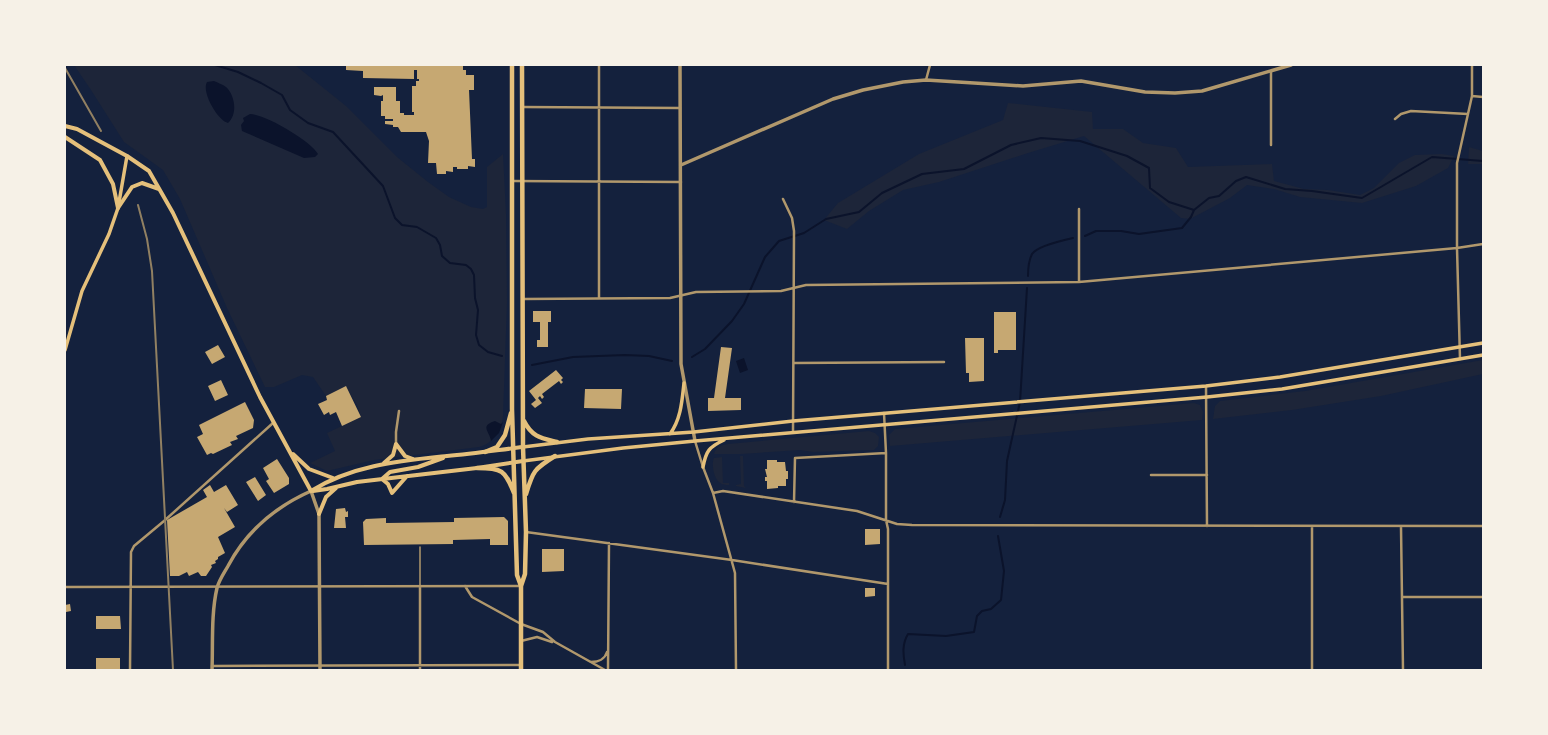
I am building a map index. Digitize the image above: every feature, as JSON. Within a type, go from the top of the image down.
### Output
[{"type":"highway","points":[[512,65],[512,409],[517,575],[521,586]]},
{"type":"highway","points":[[521,668],[521,586],[525,574],[526,532],[523,461],[522,65]]},
{"type":"highway","points":[[485,452],[497,447],[505,435],[512,409]]},
{"type":"highway","points":[[523,420],[528,431],[543,439],[557,442]]},
{"type":"highway","points":[[525,498],[534,472],[539,466],[555,456]]},
{"type":"highway","points":[[477,468],[493,468],[501,470],[508,479],[515,497]]},
{"type":"main road","points":[[65,126],[76,129],[127,156],[149,171],[173,214],[273,423],[290,451],[310,491]]},
{"type":"main road","points":[[65,137],[100,160],[113,184],[118,208]]},
{"type":"main road","points":[[65,350],[82,291],[109,234],[118,208],[127,156]]},
{"type":"main road","points":[[118,208],[132,186],[142,183],[160,189]]},
{"type":"main road","points":[[310,491],[333,478],[359,469],[384,464],[523,448],[557,442],[694,432],[793,421],[1206,386],[1280,377],[1483,343]]},
{"type":"main road","points":[[310,491],[338,487],[357,482],[477,468],[555,456],[695,441],[1207,397],[1289,388],[1483,355]]},
{"type":"main road","points":[[670,434],[676,426],[680,413],[684,383]]},
{"type":"main road","points":[[703,467],[707,452],[713,446],[727,439]]},
{"type":"main road","points":[[396,444],[405,456],[416,460]]},
{"type":"main road","points":[[384,464],[393,455],[396,444]]},
{"type":"main road","points":[[290,451],[309,469],[333,478]]},
{"type":"main road","points":[[382,479],[390,472],[418,467],[449,456]]},
{"type":"main road","points":[[382,479],[388,484],[392,493],[407,476]]},
{"type":"main road","points":[[320,514],[326,497],[338,487]]},
{"type":"street","points":[[599,65],[599,298]]},
{"type":"street","points":[[680,65],[681,364],[695,441],[713,492],[732,560],[736,581],[736,670]]},
{"type":"street","points":[[926,80],[930,65]]},
{"type":"street","points":[[681,165],[838,97],[903,82],[926,80],[1023,86],[1081,81],[1145,92],[1176,93],[1202,91],[1292,65]]},
{"type":"street","points":[[1460,359],[1457,248],[1457,163],[1472,96],[1472,65]]},
{"type":"street","points":[[1271,71],[1271,145]]},
{"type":"street","points":[[1472,96],[1483,96]]},
{"type":"street","points":[[522,107],[681,108]]},
{"type":"street","points":[[1395,119],[1401,114],[1411,111],[1468,114]]},
{"type":"street","points":[[512,181],[681,182]]},
{"type":"street","points":[[783,199],[792,218],[794,230],[793,432]]},
{"type":"street","points":[[1079,209],[1080,282]]},
{"type":"street","points":[[523,299],[670,298],[696,292],[782,291],[806,285],[1080,282],[1457,248],[1483,244]]},
{"type":"street","points":[[794,363],[944,362]]},
{"type":"street","points":[[1206,386],[1208,526]]},
{"type":"street","points":[[396,444],[399,411]]},
{"type":"street","points":[[884,413],[886,453],[886,520],[888,529],[888,670]]},
{"type":"street","points":[[130,670],[130,552],[134,546],[273,423]]},
{"type":"street","points":[[794,502],[794,458],[886,453]]},
{"type":"street","points":[[1151,475],[1207,475]]},
{"type":"street","points":[[320,668],[320,514],[310,491],[277,510],[262,522],[251,533],[234,555],[217,587],[213,626],[212,668],[320,668],[420,665],[521,668]]},
{"type":"street","points":[[713,492],[724,492],[857,511],[897,524],[912,525],[1483,526]]},
{"type":"street","points":[[1312,526],[1312,670]]},
{"type":"street","points":[[1401,527],[1403,670]]},
{"type":"street","points":[[526,532],[732,560],[888,584]]},
{"type":"street","points":[[608,670],[609,543]]},
{"type":"street","points":[[420,586],[420,670]]},
{"type":"street","points":[[465,586],[472,597],[521,624],[543,632],[555,642],[605,670]]},
{"type":"street","points":[[65,587],[521,586]]},
{"type":"street","points":[[1402,597],[1483,597]]},
{"type":"street","points":[[521,641],[531,637],[537,637],[555,642]]},
{"type":"street","points":[[590,662],[596,662],[602,659],[606,655],[608,649]]},
{"type":"lane","points":[[420,547],[420,586]]},
{"type":"shaded area","points":[[74,65],[295,65],[346,106],[397,157],[449,197],[471,207],[483,209],[487,207],[487,167],[503,154],[506,214],[507,302],[503,416],[499,431],[489,443],[479,447],[374,460],[327,471],[310,463],[335,451],[327,433],[361,417],[357,405],[346,387],[326,396],[313,377],[302,375],[274,387],[265,387],[227,308],[180,199],[163,170],[124,142]]},
{"type":"shaded area","points":[[214,81],[226,87],[232,95],[234,110],[228,123],[215,112],[208,99],[206,92],[207,82]]},
{"type":"shaded area","points":[[1008,103],[1092,112],[1093,129],[1123,129],[1143,143],[1176,148],[1188,167],[1272,164],[1274,181],[1304,189],[1328,190],[1360,195],[1374,188],[1399,163],[1415,155],[1442,154],[1454,156],[1448,168],[1416,186],[1362,203],[1300,197],[1274,189],[1247,185],[1230,198],[1190,219],[1181,218],[1084,136],[939,182],[903,190],[869,211],[847,229],[824,220],[838,203],[919,154],[1003,120]]},
{"type":"shaded area","points":[[250,114],[266,118],[287,129],[307,142],[318,154],[315,157],[304,158],[242,131],[241,125],[244,121],[243,118]]},
{"type":"shaded area","points":[[1469,147],[1483,151],[1483,164],[1468,164]]},
{"type":"shaded area","points":[[744,358],[748,370],[740,373],[736,361]]},
{"type":"shaded area","points":[[1483,360],[1483,374],[1381,396],[1292,410],[1213,419],[1215,406],[1220,401],[1305,391]]},
{"type":"shaded area","points":[[1194,403],[1200,405],[1203,412],[1202,420],[890,446],[889,435],[895,429]]},
{"type":"shaded area","points":[[495,421],[501,424],[503,422],[499,433],[491,441],[486,427]]},
{"type":"shaded area","points":[[869,431],[875,433],[879,437],[878,446],[874,450],[813,452],[800,450],[741,454],[714,454],[719,447],[728,444]]},
{"type":"shaded area","points":[[740,456],[743,456],[744,486],[746,488],[736,486],[741,484]]},
{"type":"shaded area","points":[[722,457],[723,483],[729,483],[729,485],[719,482],[714,471],[714,458]]},
{"type":"building","points":[[346,65],[463,65],[463,70],[466,70],[466,75],[474,75],[474,90],[469,90],[472,159],[475,159],[475,167],[468,166],[468,169],[457,169],[457,167],[453,167],[453,172],[446,171],[446,174],[437,174],[436,163],[428,163],[429,141],[426,132],[401,132],[398,127],[385,124],[385,121],[393,121],[393,119],[385,119],[385,116],[381,116],[381,101],[383,101],[383,95],[374,95],[374,87],[396,87],[396,101],[400,101],[400,113],[404,113],[404,115],[414,115],[414,112],[412,112],[412,86],[416,86],[416,81],[419,81],[419,79],[417,79],[417,70],[414,70],[414,79],[363,78],[363,71],[346,70]]},
{"type":"building","points":[[533,311],[551,311],[551,322],[548,322],[548,347],[537,347],[537,340],[540,340],[540,322],[533,322]]},
{"type":"building","points":[[994,312],[1016,312],[1016,350],[998,350],[998,353],[994,353]]},
{"type":"building","points":[[965,338],[984,338],[984,381],[969,382],[969,373],[966,373]]},
{"type":"building","points":[[218,345],[225,357],[212,364],[205,352]]},
{"type":"building","points":[[721,347],[732,348],[725,398],[741,398],[741,410],[708,411],[708,398],[714,398]]},
{"type":"building","points":[[556,370],[563,378],[561,380],[563,382],[561,384],[559,381],[542,394],[544,397],[542,399],[540,396],[538,398],[542,403],[535,408],[531,404],[536,400],[529,391]]},
{"type":"building","points":[[221,380],[228,395],[215,401],[208,386]]},
{"type":"building","points":[[346,386],[361,417],[342,426],[336,412],[330,415],[329,412],[324,415],[318,404],[327,400],[326,396]]},
{"type":"building","points":[[585,389],[622,389],[621,409],[584,408]]},
{"type":"building","points":[[245,402],[254,420],[253,428],[236,436],[238,439],[230,442],[232,445],[213,454],[211,453],[207,455],[197,437],[203,434],[199,425]]},
{"type":"building","points":[[277,459],[289,478],[289,484],[274,493],[266,481],[269,479],[263,468]]},
{"type":"building","points":[[767,460],[785,462],[786,471],[788,471],[786,486],[778,486],[778,488],[767,489],[765,469],[767,469]]},
{"type":"building","points":[[255,477],[266,495],[258,501],[246,482]]},
{"type":"building","points":[[210,485],[214,492],[226,485],[238,505],[227,512],[224,508],[235,527],[218,537],[225,553],[218,557],[215,561],[216,563],[211,565],[212,567],[206,576],[201,576],[198,572],[189,576],[187,572],[179,576],[170,576],[167,520],[207,497],[203,490]]},
{"type":"building","points":[[345,508],[346,512],[348,511],[348,517],[345,517],[346,528],[334,528],[336,509]]},
{"type":"building","points":[[504,517],[508,521],[508,545],[490,545],[490,539],[453,540],[453,544],[364,545],[363,522],[366,519],[386,518],[386,523],[454,522],[454,518]]},
{"type":"building","points":[[865,529],[880,529],[880,544],[865,545]]},
{"type":"building","points":[[542,549],[564,549],[564,571],[542,572]]},
{"type":"building","points":[[865,588],[875,588],[875,596],[865,597]]},
{"type":"building","points":[[70,604],[71,611],[66,612],[65,605]]},
{"type":"building","points":[[96,616],[120,616],[121,629],[96,629]]},
{"type":"building","points":[[96,658],[120,658],[120,670],[96,670]]},
{"type":"waterway","points":[[215,65],[238,72],[261,83],[282,95],[290,110],[308,123],[333,132],[383,186],[395,218],[402,225],[417,227],[436,238],[440,245],[442,256],[450,263],[466,265],[471,269],[474,275],[475,298],[478,310],[476,335],[479,345],[488,352],[502,356]]},
{"type":"waterway","points":[[692,357],[705,349],[732,321],[744,304],[765,257],[779,241],[804,233],[826,219],[859,212],[882,193],[922,174],[964,169],[1011,145],[1041,138],[1080,141],[1127,156],[1149,168],[1150,188],[1169,202],[1194,210]]},
{"type":"waterway","points":[[1194,210],[1209,198],[1219,196],[1236,181],[1246,177],[1285,189],[1362,198],[1432,157],[1483,161]]},
{"type":"waterway","points":[[1085,236],[1096,231],[1121,231],[1139,234],[1182,228],[1191,217],[1194,210]]},
{"type":"waterway","points":[[1028,276],[1030,259],[1035,251],[1039,248],[1073,238]]},
{"type":"waterway","points":[[1000,517],[1005,500],[1007,461],[1020,402],[1027,288]]},
{"type":"waterway","points":[[532,365],[573,357],[625,355],[649,356],[672,361]]},
{"type":"waterway","points":[[905,665],[904,649],[908,634],[946,636],[974,632],[977,616],[982,611],[991,609],[1001,600],[1004,571],[998,536]]},
{"type":"railway","points":[[65,68],[101,131]]},
{"type":"railway","points":[[138,205],[147,239],[152,271],[173,670]]}]
